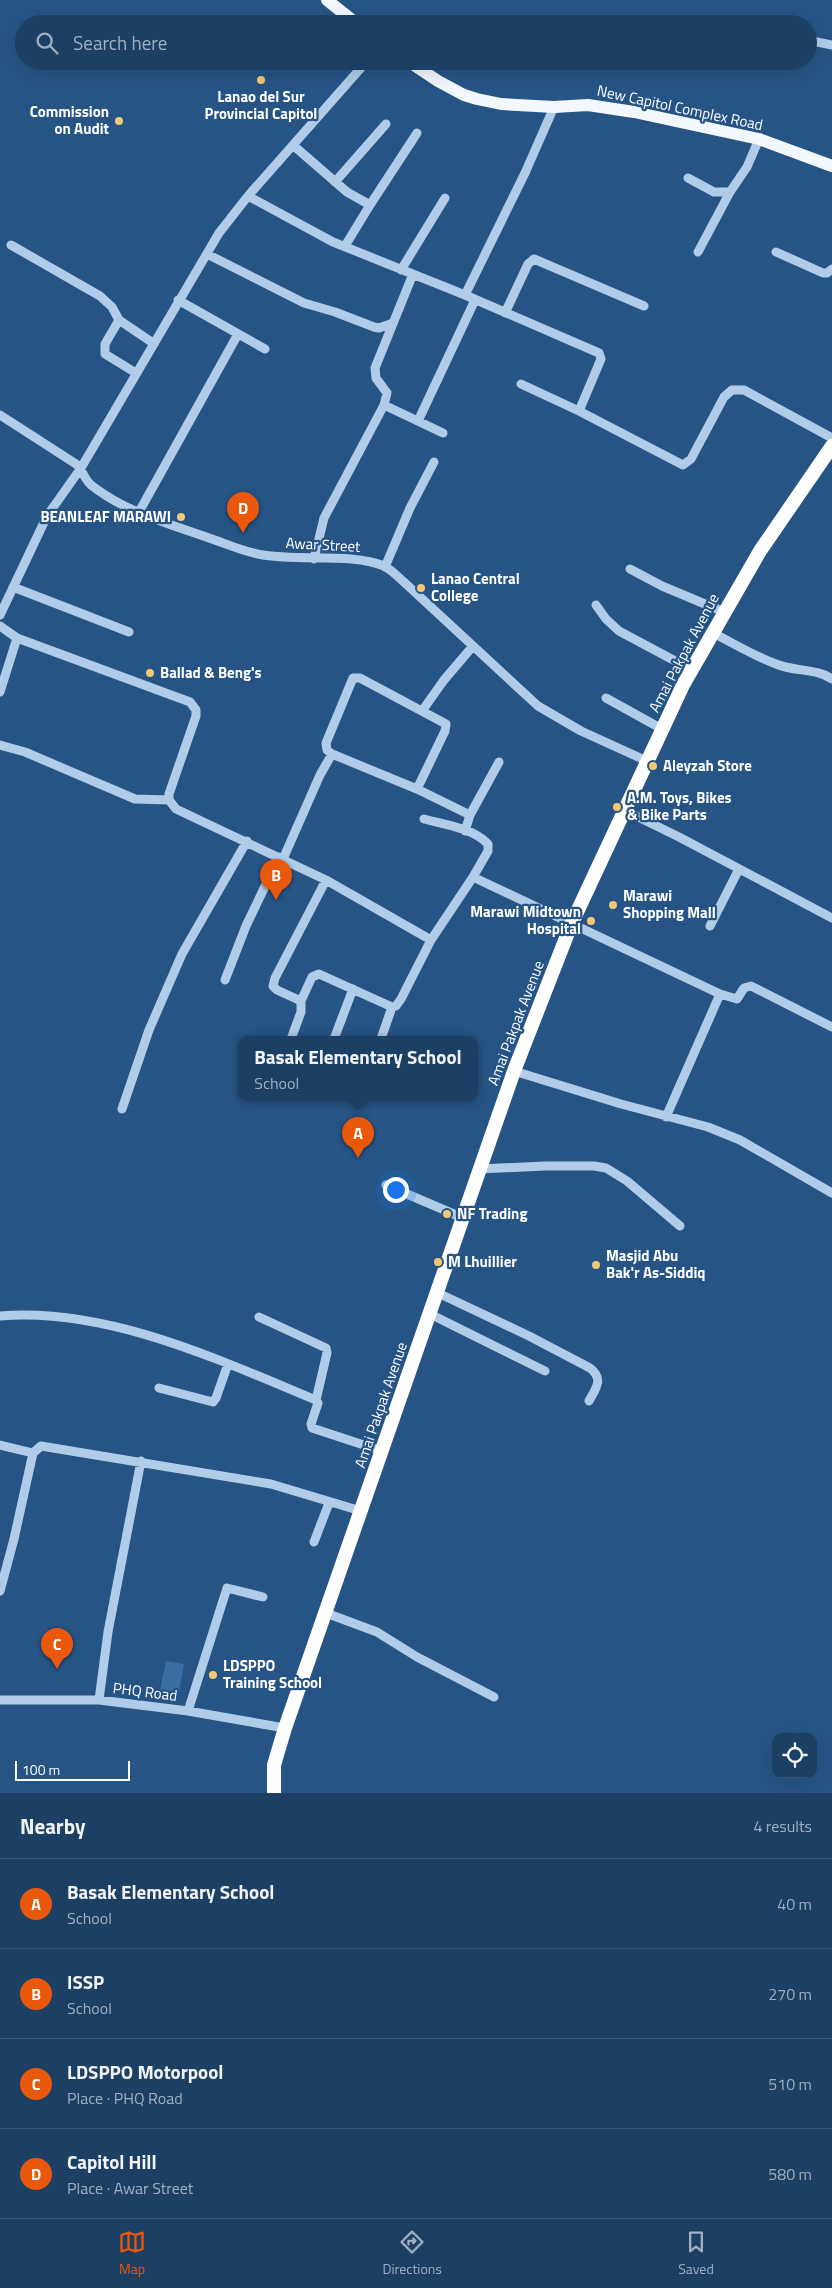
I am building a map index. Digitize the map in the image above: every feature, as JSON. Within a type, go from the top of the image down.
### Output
[{"type":"highway","name":"Amai Pakpak Avenue","points":[[274,1793],[274,1765],[285,1728],[514,1071],[571,925],[662,729],[692,670],[760,550],[832,446]]},
{"type":"main road","points":[[327,0],[346,15]]},
{"type":"main road","name":"New Capitol Complex Road","points":[[422,70],[464,95],[501,104],[554,107],[588,105],[608,108],[759,140],[832,166]]},
{"type":"street","points":[[817,42],[832,46]]},
{"type":"street","points":[[1,609],[47,516],[81,468],[178,300],[229,219],[359,70]]},
{"type":"street","points":[[465,295],[522,180],[554,107]]},
{"type":"street","points":[[335,182],[386,124]]},
{"type":"street","points":[[345,246],[417,133]]},
{"type":"street","points":[[698,252],[730,192],[747,167],[759,140]]},
{"type":"street","points":[[294,146],[347,192],[370,205]]},
{"type":"street","points":[[688,178],[714,192],[730,192]]},
{"type":"street","points":[[248,196],[277,214],[345,246],[599,353],[601,359],[579,411]]},
{"type":"street","points":[[401,270],[445,198]]},
{"type":"street","points":[[11,245],[100,296],[112,307],[119,320],[154,343]]},
{"type":"street","points":[[776,252],[823,273],[827,273],[832,269]]},
{"type":"street","points":[[207,254],[309,305],[335,312],[378,328],[393,323]]},
{"type":"street","points":[[505,313],[528,264],[534,259],[644,306]]},
{"type":"street","points":[[314,559],[324,518],[384,405],[387,393],[376,378],[375,368],[413,274]]},
{"type":"street","points":[[178,300],[265,349]]},
{"type":"street","points":[[418,421],[475,300]]},
{"type":"street","points":[[119,320],[105,344],[105,354],[136,373]]},
{"type":"street","points":[[140,512],[238,334]]},
{"type":"street","points":[[521,384],[683,464],[691,459],[724,397],[732,390],[744,390],[832,438]]},
{"type":"street","points":[[384,405],[443,433]]},
{"type":"street","name":"Awar Street","points":[[0,414],[81,468],[87,481],[93,486],[121,504],[140,512],[239,550],[291,559],[350,559],[368,561],[385,567],[519,690],[552,716],[647,761]]},
{"type":"street","points":[[385,567],[410,508],[434,462]]},
{"type":"street","points":[[630,569],[662,586],[724,612]]},
{"type":"street","points":[[13,587],[129,632]]},
{"type":"street","points":[[596,605],[611,625],[692,670]]},
{"type":"street","points":[[0,626],[17,638],[190,702],[194,706],[196,716],[169,794],[169,800],[176,809],[326,880],[431,940]]},
{"type":"street","points":[[713,632],[775,664],[807,672],[822,673],[832,679]]},
{"type":"street","points":[[0,692],[17,638]]},
{"type":"street","points":[[422,711],[444,680],[473,646]]},
{"type":"street","points":[[417,789],[447,728],[444,722],[360,678],[353,678],[326,743],[327,750],[332,754],[417,789],[470,815]]},
{"type":"street","points":[[606,698],[662,729]]},
{"type":"street","points":[[0,746],[25,752],[134,799],[169,800]]},
{"type":"street","points":[[225,980],[246,926],[332,754]]},
{"type":"street","points":[[466,831],[470,815],[498,762]]},
{"type":"street","points":[[624,810],[665,829],[832,918]]},
{"type":"street","points":[[382,1036],[392,1007],[396,1006],[402,999],[431,940],[473,877],[488,847],[484,840],[466,831],[424,818]]},
{"type":"street","points":[[122,1109],[149,1030],[182,954],[247,842]]},
{"type":"street","points":[[710,926],[739,869]]},
{"type":"street","points":[[473,877],[720,994],[737,999],[744,988],[751,986],[832,1027]]},
{"type":"street","points":[[302,1001],[277,990],[273,986],[275,978],[326,880]]},
{"type":"street","points":[[292,1036],[301,1012],[302,1001],[312,977],[317,974],[392,1007]]},
{"type":"street","points":[[335,1036],[353,989]]},
{"type":"street","points":[[666,1117],[720,994]]},
{"type":"street","points":[[514,1071],[666,1117],[697,1123],[740,1140],[832,1193]]},
{"type":"street","points":[[480,1169],[564,1166],[606,1168],[627,1181],[680,1226]]},
{"type":"street","points":[[386,1185],[463,1218]]},
{"type":"street","points":[[438,1293],[529,1336],[590,1368],[599,1378],[589,1401]]},
{"type":"street","points":[[0,1316],[44,1314],[104,1324],[204,1354],[316,1400]]},
{"type":"street","points":[[430,1314],[545,1371]]},
{"type":"street","points":[[259,1318],[326,1348],[327,1353],[316,1400],[318,1404],[311,1424],[312,1428],[382,1452]]},
{"type":"street","points":[[159,1388],[213,1402],[228,1364]]},
{"type":"street","points":[[0,1445],[33,1453]]},
{"type":"street","points":[[0,1591],[14,1539],[33,1453],[36,1449],[46,1446],[272,1484],[361,1511]]},
{"type":"street","points":[[99,1700],[108,1632],[142,1461]]},
{"type":"street","points":[[314,1542],[329,1502]]},
{"type":"street","points":[[188,1711],[227,1588],[263,1596]]},
{"type":"street","points":[[326,1614],[377,1632],[417,1657],[494,1697]]},
{"type":"street","name":"PHQ Road","points":[[0,1700],[99,1700],[188,1711],[285,1728]]},
{"type":"shaded area","points":[[166,1661],[184,1664],[177,1703],[158,1700]]},
{"type":"place","name":"Lanao del Sur Provincial Capitol","points":[[261,80]]},
{"type":"place","name":"Commission on Audit","points":[[119,121]]},
{"type":"place","name":"BEANLEAF MARAWI","points":[[181,517]]},
{"type":"place","name":"Capitol Hill","points":[[243,533]]},
{"type":"place","name":"Lanao Central College","points":[[421,588]]},
{"type":"place","name":"Ballad & Beng's","points":[[150,673]]},
{"type":"place","name":"Aleyzah Store","points":[[653,766]]},
{"type":"place","name":"A.M. Toys, Bikes & Bike Parts","points":[[617,807]]},
{"type":"place","name":"ISSP","points":[[276,900]]},
{"type":"place","name":"Marawi Shopping Mall","points":[[613,905]]},
{"type":"place","name":"Marawi Midtown Hospital","points":[[591,921]]},
{"type":"place","name":"Basak Elementary School","points":[[358,1158]]},
{"type":"place","name":"NF Trading","points":[[447,1214]]},
{"type":"place","name":"M Lhuillier","points":[[438,1262]]},
{"type":"place","name":"Masjid Abu Bak'r As-Siddiq","points":[[596,1265]]},
{"type":"place","name":"LDSPPO Motorpool","points":[[57,1669]]},
{"type":"place","name":"LDSPPO Training School","points":[[213,1675]]}]
